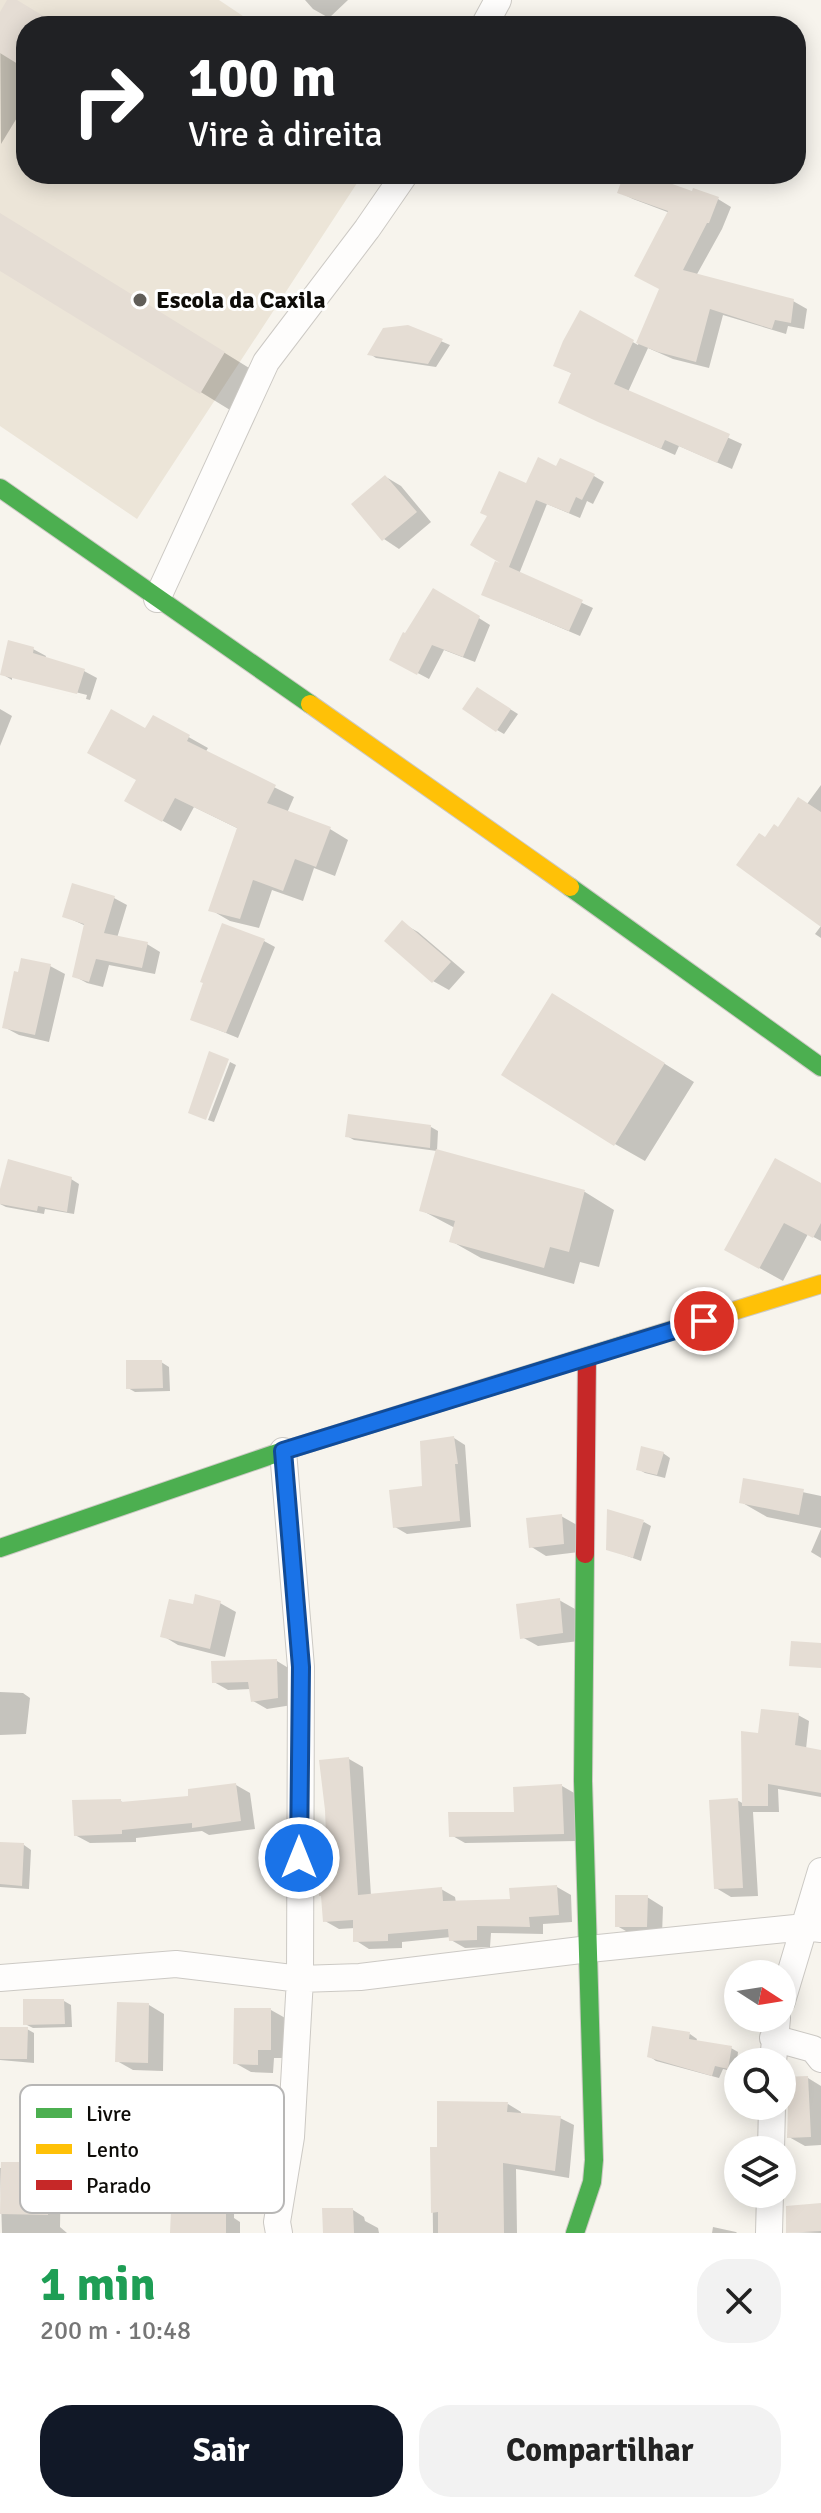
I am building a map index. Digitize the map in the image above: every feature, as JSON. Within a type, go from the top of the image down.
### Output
[{"type":"street","points":[[157,599],[266,362],[398,184]]},
{"type":"street","points":[[0,488],[539,865],[821,1067]]},
{"type":"street","points":[[0,1548],[283,1451],[821,1284]]},
{"type":"street","points":[[575,2233],[592,2182],[594,2160],[583,1781],[587,1357]]},
{"type":"street","points":[[283,1451],[301,1667],[300,1979],[291,2137],[284,2180]]},
{"type":"street","points":[[796,1968],[813,1928],[821,1871]]},
{"type":"street","points":[[0,1978],[176,1964],[300,1979],[360,1977],[589,1949],[813,1928]]},
{"type":"street","points":[[774,2039],[813,2049],[821,2059]]},
{"type":"street","points":[[769,2233],[770,2208]]},
{"type":"street","points":[[278,2213],[279,2233]]},
{"type":"shaded area","name":"Escola da Caxila","points":[[0,0],[219,0],[243,16],[16,16],[16,184],[356,184],[137,519],[0,426]]},
{"type":"building","points":[[7,0],[17,0],[43,16],[16,16],[16,63],[0,53],[0,12]]},
{"type":"building","points":[[620,184],[672,184],[719,197],[709,223],[683,270],[794,299],[791,323],[775,320],[772,329],[710,309],[696,362],[636,343],[659,289],[634,276],[668,211],[617,193]]},
{"type":"building","points":[[0,213],[225,352],[200,394],[0,271]]},
{"type":"building","points":[[580,310],[634,340],[614,384],[730,434],[717,463],[665,440],[661,449],[558,403],[571,373],[553,366]]},
{"type":"building","points":[[408,325],[443,339],[428,364],[367,355],[383,328]]},
{"type":"building","points":[[538,457],[556,466],[560,458],[595,474],[582,500],[576,497],[569,513],[536,500],[509,567],[583,600],[569,631],[481,595],[495,561],[500,563],[470,545],[487,516],[480,513],[499,471],[526,483]]},
{"type":"building","points":[[385,475],[417,512],[382,541],[351,504]]},
{"type":"building","points":[[433,588],[480,616],[463,657],[432,645],[417,675],[389,660],[403,632]]},
{"type":"building","points":[[8,640],[34,647],[33,653],[85,669],[77,694],[0,675]]},
{"type":"building","points":[[477,687],[511,709],[496,732],[462,709]]},
{"type":"building","points":[[111,709],[145,728],[153,715],[190,735],[187,741],[276,785],[267,803],[331,827],[316,867],[295,859],[283,891],[253,880],[240,919],[208,911],[237,828],[175,798],[162,822],[124,801],[136,780],[87,753]]},
{"type":"building","points":[[798,797],[821,812],[821,927],[736,865],[759,833],[765,837],[774,824],[778,827]]},
{"type":"building","points":[[72,883],[115,896],[104,933],[148,942],[142,968],[96,959],[89,982],[72,977],[84,924],[62,917]]},
{"type":"building","points":[[402,920],[451,962],[432,983],[384,941]]},
{"type":"building","points":[[222,923],[265,939],[226,1033],[190,1020],[203,983],[200,982]]},
{"type":"building","points":[[21,958],[51,964],[35,1035],[2,1028],[14,971],[18,972]]},
{"type":"building","points":[[552,993],[665,1063],[614,1146],[501,1075]]},
{"type":"building","points":[[209,1051],[229,1059],[206,1120],[188,1113]]},
{"type":"building","points":[[348,1114],[431,1125],[430,1148],[345,1137]]},
{"type":"building","points":[[436,1149],[585,1190],[569,1252],[550,1247],[544,1268],[449,1242],[455,1221],[419,1211]]},
{"type":"building","points":[[775,1158],[821,1183],[821,1223],[813,1238],[784,1223],[759,1269],[724,1250]]},
{"type":"building","points":[[8,1159],[72,1177],[67,1212],[38,1206],[37,1211],[0,1204],[0,1189]]},
{"type":"building","points":[[126,1360],[162,1360],[163,1388],[126,1389]]},
{"type":"building","points":[[454,1436],[460,1521],[393,1528],[389,1490],[422,1486],[420,1441]]},
{"type":"building","points":[[641,1446],[664,1452],[657,1475],[636,1470]]},
{"type":"building","points":[[743,1478],[804,1489],[799,1515],[739,1503]]},
{"type":"building","points":[[607,1509],[644,1520],[633,1558],[606,1550]]},
{"type":"building","points":[[562,1514],[564,1544],[529,1548],[526,1518]]},
{"type":"building","points":[[195,1594],[221,1601],[210,1649],[160,1637],[169,1599],[193,1604]]},
{"type":"building","points":[[560,1598],[563,1633],[520,1639],[516,1604]]},
{"type":"building","points":[[791,1641],[821,1643],[821,1668],[789,1666]]},
{"type":"building","points":[[277,1659],[278,1698],[251,1702],[248,1682],[212,1683],[211,1661]]},
{"type":"building","points":[[761,1709],[799,1713],[795,1745],[821,1750],[821,1793],[768,1784],[768,1806],[742,1806],[741,1731],[758,1733]]},
{"type":"building","points":[[349,1757],[358,1895],[442,1887],[443,1901],[510,1899],[509,1888],[557,1885],[559,1915],[529,1917],[530,1927],[477,1926],[477,1940],[449,1941],[448,1929],[388,1934],[388,1941],[353,1942],[353,1920],[323,1922],[319,1861],[327,1860],[319,1760]]},
{"type":"building","points":[[236,1783],[241,1821],[192,1828],[192,1823],[122,1830],[122,1834],[74,1836],[72,1800],[121,1799],[121,1802],[188,1796],[188,1789]]},
{"type":"building","points":[[562,1784],[564,1834],[449,1837],[448,1812],[514,1812],[513,1787]]},
{"type":"building","points":[[738,1798],[743,1888],[714,1889],[709,1800]]},
{"type":"building","points":[[0,1842],[24,1843],[22,1886],[0,1884]]},
{"type":"building","points":[[615,1895],[648,1895],[647,1927],[615,1927]]},
{"type":"building","points":[[23,1999],[64,1999],[65,2024],[23,2025]]},
{"type":"building","points":[[117,2002],[149,2003],[148,2063],[115,2062]]},
{"type":"building","points":[[234,2008],[271,2008],[271,2050],[258,2050],[258,2065],[233,2064]]},
{"type":"building","points":[[652,2026],[690,2032],[689,2039],[732,2046],[724,2048],[724,2068],[715,2066],[712,2076],[647,2057]]},
{"type":"building","points":[[0,2027],[28,2027],[27,2059],[0,2059]]},
{"type":"building","points":[[796,2076],[808,2076],[811,2137],[787,2136],[788,2120],[796,2120]]},
{"type":"building","points":[[437,2101],[508,2102],[507,2112],[561,2116],[555,2171],[503,2163],[504,2233],[438,2233],[438,2212],[431,2213],[430,2147],[437,2147]]},
{"type":"building","points":[[1,2162],[20,2162],[20,2213],[48,2215],[0,2214]]},
{"type":"building","points":[[821,2203],[821,2231],[786,2233],[786,2208],[796,2208],[796,2205]]},
{"type":"building","points":[[322,2208],[353,2208],[354,2233],[323,2233]]},
{"type":"building","points":[[171,2213],[226,2213],[226,2233],[170,2233]]},
{"type":"traffic: fast","points":[[0,488],[310,704]]},
{"type":"traffic: fast","points":[[570,887],[821,1067]]},
{"type":"traffic: fast","points":[[0,1548],[283,1451],[633,1342]]},
{"type":"traffic: fast","points":[[575,2233],[592,2182],[594,2160],[583,1781],[585,1554]]},
{"type":"traffic: slow","points":[[310,704],[570,887]]},
{"type":"traffic: slow","points":[[633,1342],[821,1284]]},
{"type":"traffic: jam","points":[[585,1554],[587,1357]]},
{"type":"place","name":"Escola da Caxila","points":[[140,300]]},
{"type":"route","points":[[299,1858],[301,1667],[283,1451],[704,1321]]}]
